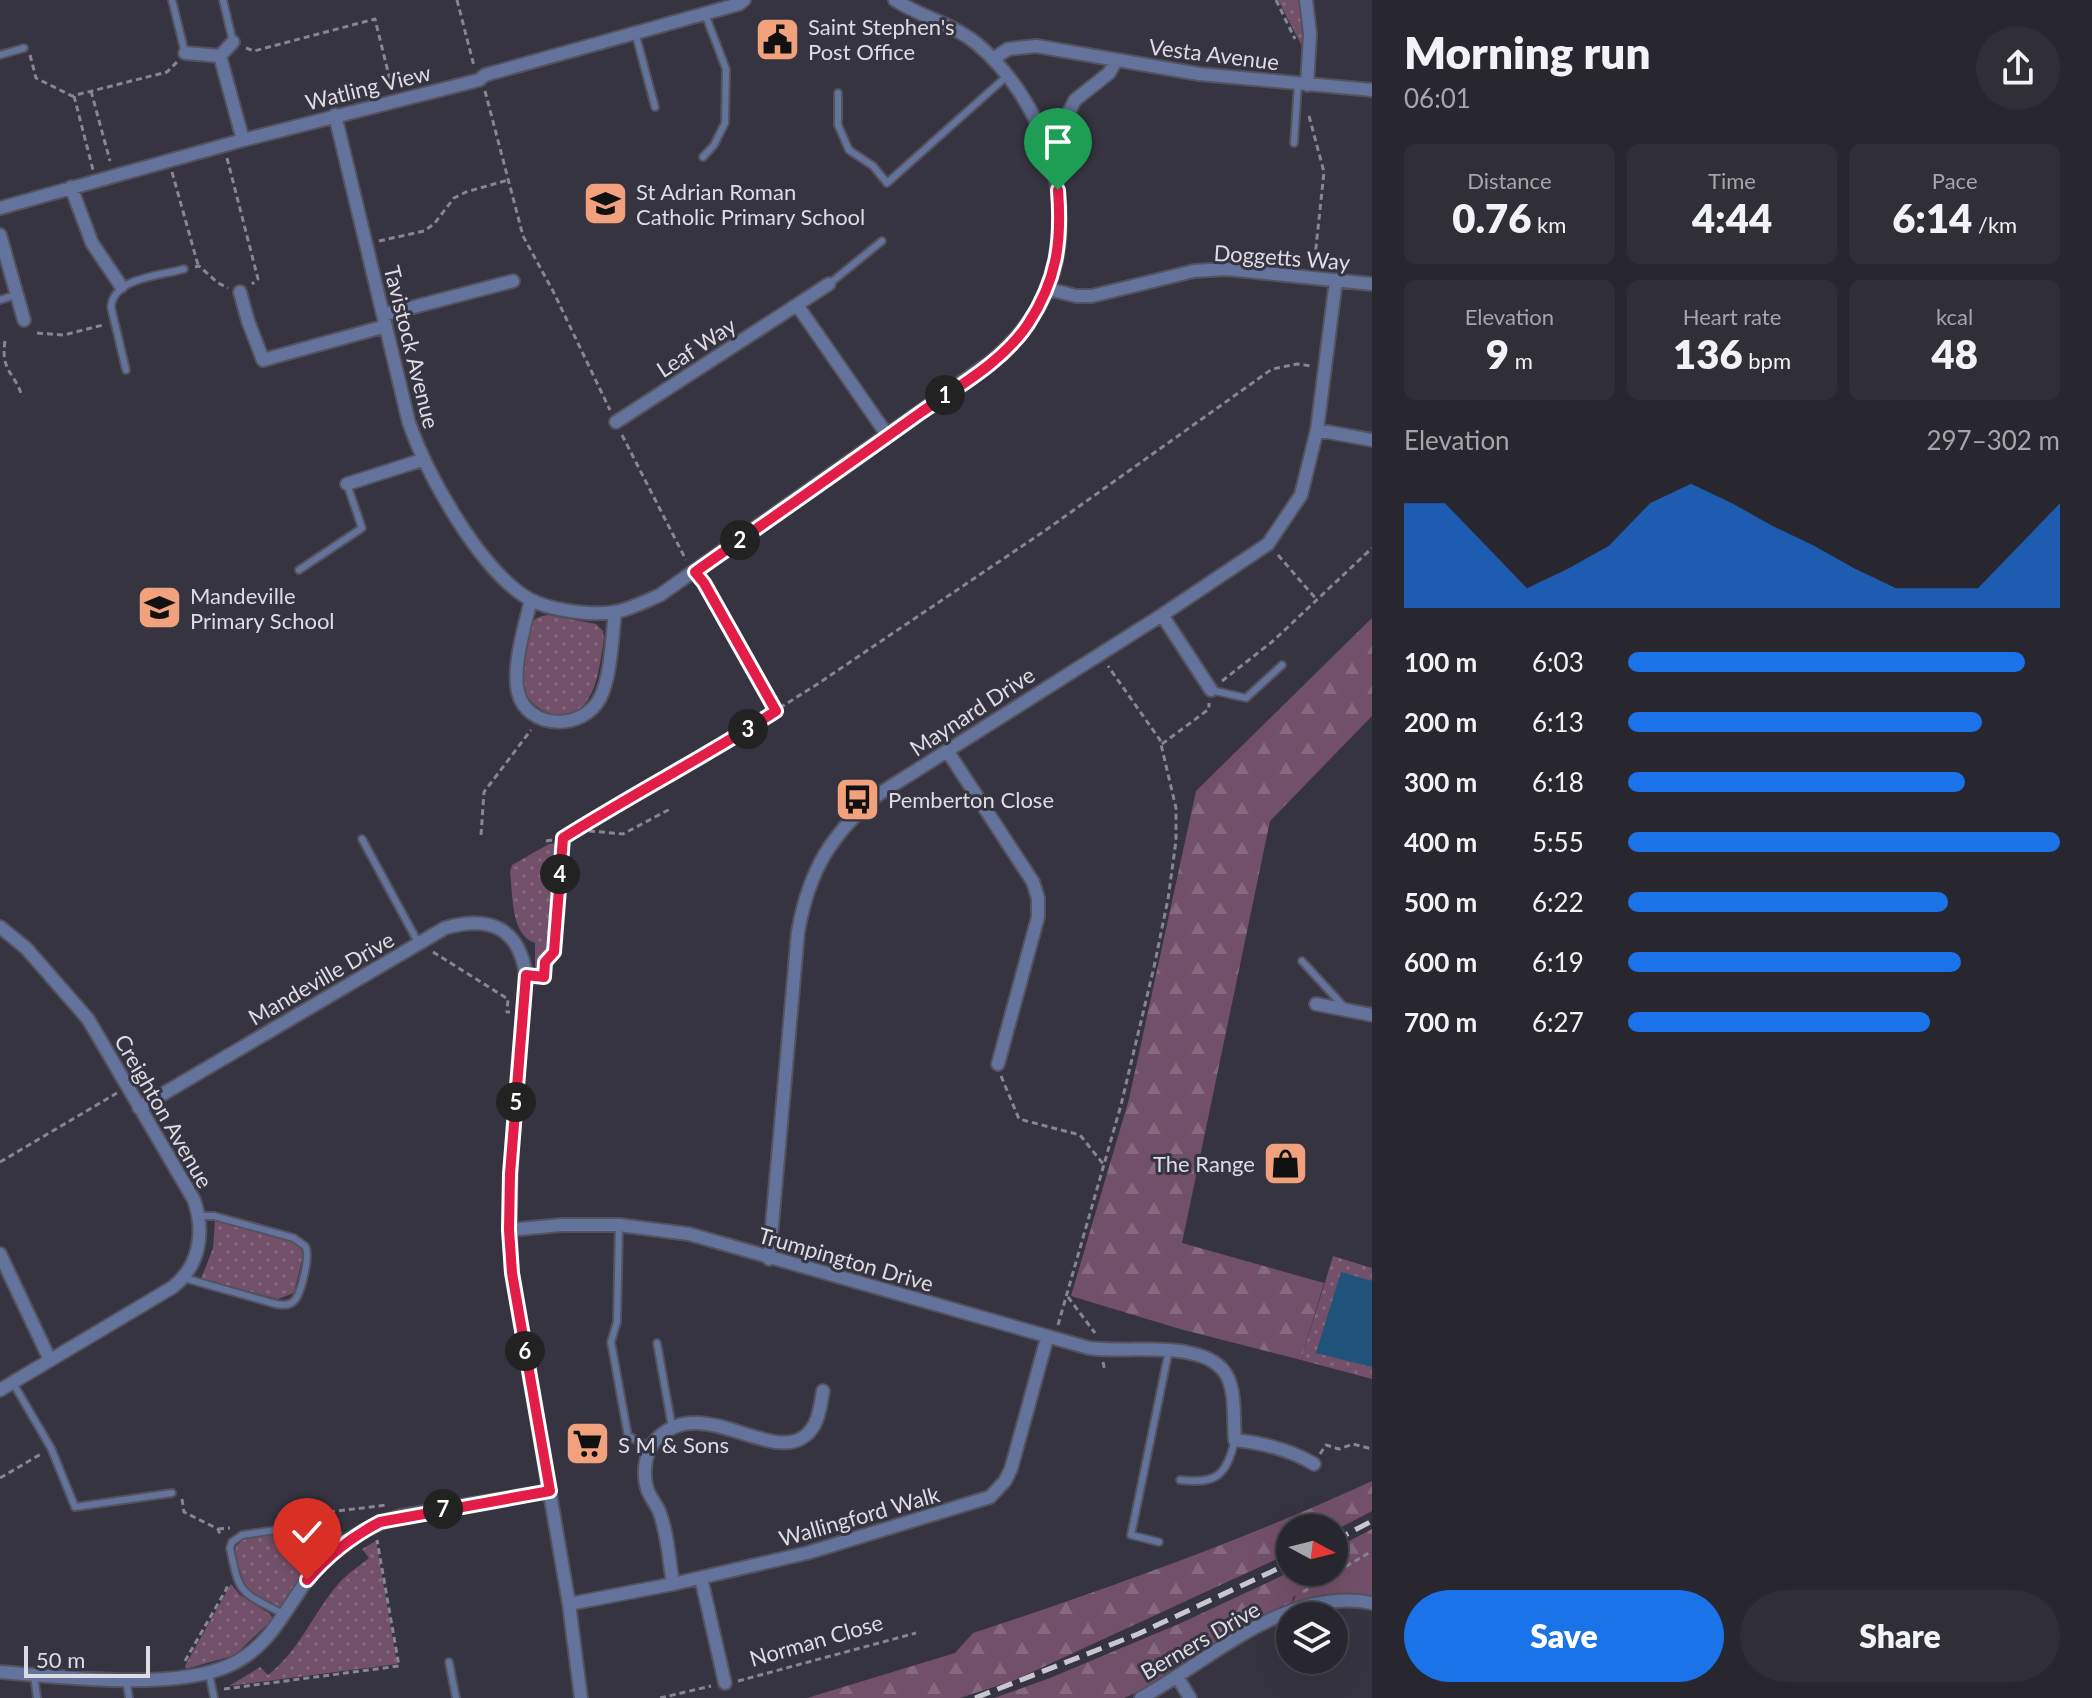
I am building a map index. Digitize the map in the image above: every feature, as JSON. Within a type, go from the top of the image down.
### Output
[{"type":"street","name":"Watling View","points":[[0,208],[335,115],[467,83],[485,75],[705,14],[744,0]]},
{"type":"street","points":[[895,0],[949,25],[974,42],[1007,76],[1033,117],[1058,190],[1061,226],[1058,256],[1048,289]]},
{"type":"street","points":[[1302,85],[1310,34],[1306,0]]},
{"type":"street","points":[[220,56],[233,42]]},
{"type":"street","name":"Vesta Avenue","points":[[993,59],[1008,49],[1022,46],[1199,74],[1372,90]]},
{"type":"street","points":[[185,53],[220,56]]},
{"type":"street","points":[[220,56],[243,140]]},
{"type":"street","name":"Vesta Avenue","points":[[1057,136],[1075,100],[1109,73],[1116,61]]},
{"type":"street","name":"Tavistock Avenue","points":[[335,115],[409,423],[422,460],[497,573],[531,600],[573,612],[615,613],[660,595],[695,572],[993,360],[1014,342],[1048,289]]},
{"type":"street","points":[[71,187],[92,243],[121,286]]},
{"type":"street","points":[[0,235],[24,320]]},
{"type":"street","name":"Doggetts Way","points":[[1048,289],[1076,296],[1092,296],[1194,271],[1227,269],[1372,284]]},
{"type":"street","name":"Maynard Drive","points":[[769,1259],[798,932],[808,885],[829,844],[879,794],[1162,615],[1268,544],[1301,495],[1317,430],[1336,280]]},
{"type":"street","points":[[240,292],[263,360],[513,281]]},
{"type":"street","name":"Leaf Way","points":[[616,422],[829,284]]},
{"type":"street","points":[[797,305],[888,436]]},
{"type":"street","points":[[1317,430],[1372,440]]},
{"type":"street","points":[[347,484],[422,460]]},
{"type":"street","points":[[531,600],[516,674],[517,688],[520,699],[529,711],[540,718],[563,723],[585,715],[600,698],[615,613]]},
{"type":"street","points":[[1162,615],[1211,690]]},
{"type":"street","points":[[948,752],[1033,882],[1038,898],[1038,917],[998,1064]]},
{"type":"street","name":"Mandeville Drive","points":[[139,1108],[445,928],[478,923],[509,933],[523,954],[526,975]]},
{"type":"street","name":"Creighton Avenue","points":[[0,927],[26,948],[88,1019],[194,1200],[199,1216],[199,1247],[184,1278]]},
{"type":"street","points":[[526,975],[510,1174],[512,1273],[569,1604],[581,1698]]},
{"type":"street","points":[[1316,1004],[1372,1015]]},
{"type":"street","name":"Trumpington Drive","points":[[509,1230],[561,1225],[619,1225],[689,1234],[1051,1339],[1109,1351],[1169,1350],[1194,1353],[1220,1368],[1228,1378],[1235,1440]]},
{"type":"street","points":[[0,1254],[50,1360]]},
{"type":"street","points":[[0,1390],[184,1278]]},
{"type":"street","name":"Wallingford Walk","points":[[569,1604],[701,1578],[820,1549],[990,1497],[1011,1469],[1051,1339]]},
{"type":"street","points":[[673,1584],[662,1523],[646,1484],[645,1466],[650,1447],[672,1427],[688,1423],[708,1424],[782,1443],[796,1441],[813,1427],[823,1391]]},
{"type":"street","points":[[1235,1440],[1297,1454],[1314,1464]]},
{"type":"street","points":[[0,1672],[165,1680],[209,1673],[243,1658],[259,1646],[285,1615],[307,1580],[331,1553],[375,1525],[401,1516],[550,1491]]},
{"type":"street","name":"Norman Close","points":[[701,1578],[725,1683]]},
{"type":"street","name":"Berners Drive","points":[[1327,1602],[1372,1603]]},
{"type":"street","name":"Berners Drive","points":[[1141,1698],[1178,1678],[1211,1652],[1276,1618]]},
{"type":"street","points":[[1178,1678],[1190,1698]]},
{"type":"lane","points":[[172,0],[185,53]]},
{"type":"lane","points":[[223,0],[233,42]]},
{"type":"lane","points":[[703,157],[714,145],[725,123],[726,69],[705,14]]},
{"type":"lane","points":[[635,32],[655,107]]},
{"type":"lane","points":[[0,55],[24,48]]},
{"type":"lane","points":[[838,93],[838,125],[849,150],[873,166],[887,183],[1007,76]]},
{"type":"lane","points":[[1294,143],[1302,85]]},
{"type":"lane","points":[[829,284],[882,241]]},
{"type":"lane","points":[[126,370],[111,307],[112,299],[121,286],[184,269]]},
{"type":"lane","points":[[0,300],[17,295]]},
{"type":"lane","points":[[299,570],[362,528],[347,484]]},
{"type":"lane","points":[[1211,690],[1246,698],[1282,665]]},
{"type":"lane","points":[[362,839],[419,944]]},
{"type":"lane","points":[[1302,961],[1347,1011]]},
{"type":"lane","points":[[184,1278],[286,1305],[298,1294],[307,1263],[305,1245],[294,1238],[214,1216],[199,1216]]},
{"type":"lane","points":[[619,1225],[617,1322],[611,1342],[628,1436],[650,1447]]},
{"type":"lane","points":[[657,1343],[672,1427]]},
{"type":"lane","points":[[1159,1542],[1131,1535],[1169,1350]]},
{"type":"lane","points":[[13,1382],[51,1448],[75,1507],[172,1493]]},
{"type":"lane","points":[[1180,1480],[1210,1481],[1222,1473],[1230,1460],[1235,1440]]},
{"type":"lane","points":[[285,1615],[242,1591],[237,1583],[230,1548],[232,1542],[242,1535],[322,1523],[333,1528],[344,1543]]},
{"type":"lane","points":[[449,1662],[456,1698]]},
{"type":"lane","points":[[209,1673],[213,1694]]},
{"type":"lane","points":[[34,1675],[37,1698]]},
{"type":"lane","points":[[126,1679],[129,1698]]},
{"type":"path","points":[[457,0],[475,71],[465,73],[467,83]]},
{"type":"path","points":[[1276,0],[1300,47]]},
{"type":"path","points":[[233,42],[254,51],[375,19],[395,100]]},
{"type":"path","points":[[24,48],[28,47],[36,78],[74,96],[167,72],[185,53]]},
{"type":"path","points":[[485,88],[523,236],[695,572],[776,711]]},
{"type":"path","points":[[91,91],[114,176]]},
{"type":"path","points":[[74,96],[96,181]]},
{"type":"path","points":[[1309,117],[1324,172],[1313,278]]},
{"type":"path","points":[[169,161],[199,266],[218,283],[240,292],[258,279],[223,145]]},
{"type":"path","points":[[364,243],[424,231],[434,224],[454,198],[508,180]]},
{"type":"path","points":[[184,269],[199,266]]},
{"type":"path","points":[[37,333],[64,335],[115,322]]},
{"type":"path","points":[[5,341],[1,353],[7,375],[19,384],[22,397]]},
{"type":"path","points":[[546,841],[563,838],[776,711],[947,598],[1272,369],[1297,364],[1324,368]]},
{"type":"path","points":[[1268,544],[1317,600]]},
{"type":"path","points":[[1162,744],[1209,709],[1211,690],[1273,641],[1372,548]]},
{"type":"path","points":[[1051,1339],[1067,1296],[1104,1165],[1147,998],[1176,841],[1176,808],[1162,744],[1152,725],[1099,653]]},
{"type":"path","points":[[481,835],[484,792],[540,718]]},
{"type":"path","points":[[579,828],[581,831],[623,834],[672,808]]},
{"type":"path","points":[[526,975],[544,977],[545,962],[554,952],[563,838]]},
{"type":"path","points":[[419,944],[508,999],[507,1012],[523,1013]]},
{"type":"path","points":[[998,1064],[1003,1087],[1019,1119],[1080,1135],[1104,1165]]},
{"type":"path","points":[[0,1162],[128,1087]]},
{"type":"path","points":[[1067,1296],[1109,1351]]},
{"type":"path","points":[[1314,1464],[1326,1445],[1339,1449],[1353,1444],[1372,1449]]},
{"type":"path","points":[[0,1478],[51,1448]]},
{"type":"path","points":[[172,1493],[181,1492],[184,1512],[218,1529],[220,1546]]},
{"type":"path","points":[[213,1694],[399,1666],[375,1525]]},
{"type":"path","points":[[220,1537],[232,1542]]},
{"type":"path","points":[[1296,1602],[1299,1595],[1372,1551]]},
{"type":"path","points":[[184,1677],[183,1664],[227,1588],[225,1574]]},
{"type":"path","name":"Norman Close","points":[[660,1698],[747,1680],[916,1633]]},
{"type":"green space","points":[[1278,0],[1299,0],[1303,48]]},
{"type":"green space","points":[[548,615],[596,624],[603,631],[600,664],[593,691],[578,710],[567,715],[552,714],[539,708],[529,698],[523,685],[530,628],[535,619]]},
{"type":"green space","points":[[1372,618],[1372,716],[1270,821],[1182,1243],[1324,1283],[1301,1360],[1180,1329],[1071,1296],[1129,1099],[1196,791]]},
{"type":"green space","points":[[560,843],[553,951],[543,961],[541,975],[535,975],[535,943],[527,939],[517,923],[510,872],[512,865],[549,844]]},
{"type":"green space","points":[[215,1220],[291,1240],[300,1246],[303,1256],[294,1293],[278,1299],[201,1279],[213,1248]]},
{"type":"green space","points":[[1333,1256],[1372,1268],[1372,1379],[1301,1360]]},
{"type":"green space","points":[[1372,1481],[1372,1511],[1348,1524],[1348,1514],[1297,1514]]},
{"type":"green space","points":[[1274,1524],[1276,1559],[1015,1680],[960,1698],[807,1698],[955,1653],[973,1633],[1175,1563]]},
{"type":"green space","points":[[320,1527],[333,1534],[333,1541],[308,1567],[280,1608],[275,1608],[244,1588],[240,1582],[235,1552],[236,1546],[245,1538]]},
{"type":"green space","points":[[1372,1529],[1372,1552],[1348,1566],[1348,1542]]},
{"type":"green space","points":[[376,1541],[397,1664],[229,1686],[260,1667],[268,1675],[279,1665],[339,1583],[369,1558],[362,1549]]},
{"type":"green space","points":[[1372,1552],[1372,1598],[1325,1594],[1293,1602],[1298,1591],[1307,1586],[1348,1586],[1348,1565]]},
{"type":"green space","points":[[1276,1579],[1276,1586],[1312,1586],[1293,1597],[1292,1602],[1276,1602],[1276,1613],[1191,1661],[1175,1665],[1158,1683],[1124,1698],[994,1698],[1050,1678],[1181,1623]]},
{"type":"green space","points":[[231,1584],[240,1595],[273,1619],[235,1655],[186,1669],[185,1666]]},
{"type":"water","points":[[1341,1272],[1372,1281],[1372,1367],[1316,1353]]},
{"type":"railway","points":[[1348,1534],[1372,1521]]},
{"type":"railway","points":[[975,1698],[1138,1634],[1276,1570]]},
{"type":"place","name":"Saint Stephen's Post Office","points":[[777,39]]},
{"type":"place","name":"St Adrian Roman Catholic Primary School","points":[[605,204]]},
{"type":"place","name":"Mandeville Primary School","points":[[159,608]]},
{"type":"place","name":"Pemberton Close","points":[[857,799]]},
{"type":"place","name":"The Range","points":[[1286,1163]]},
{"type":"place","name":"S M & Sons","points":[[587,1444]]},
{"type":"route","points":[[307,1580],[331,1553],[380,1522],[550,1491],[512,1273],[510,1174],[526,975],[544,977],[545,962],[554,952],[563,838],[776,711],[695,572],[941,398],[1014,342],[1048,289],[1058,256],[1061,226],[1058,190]]}]
